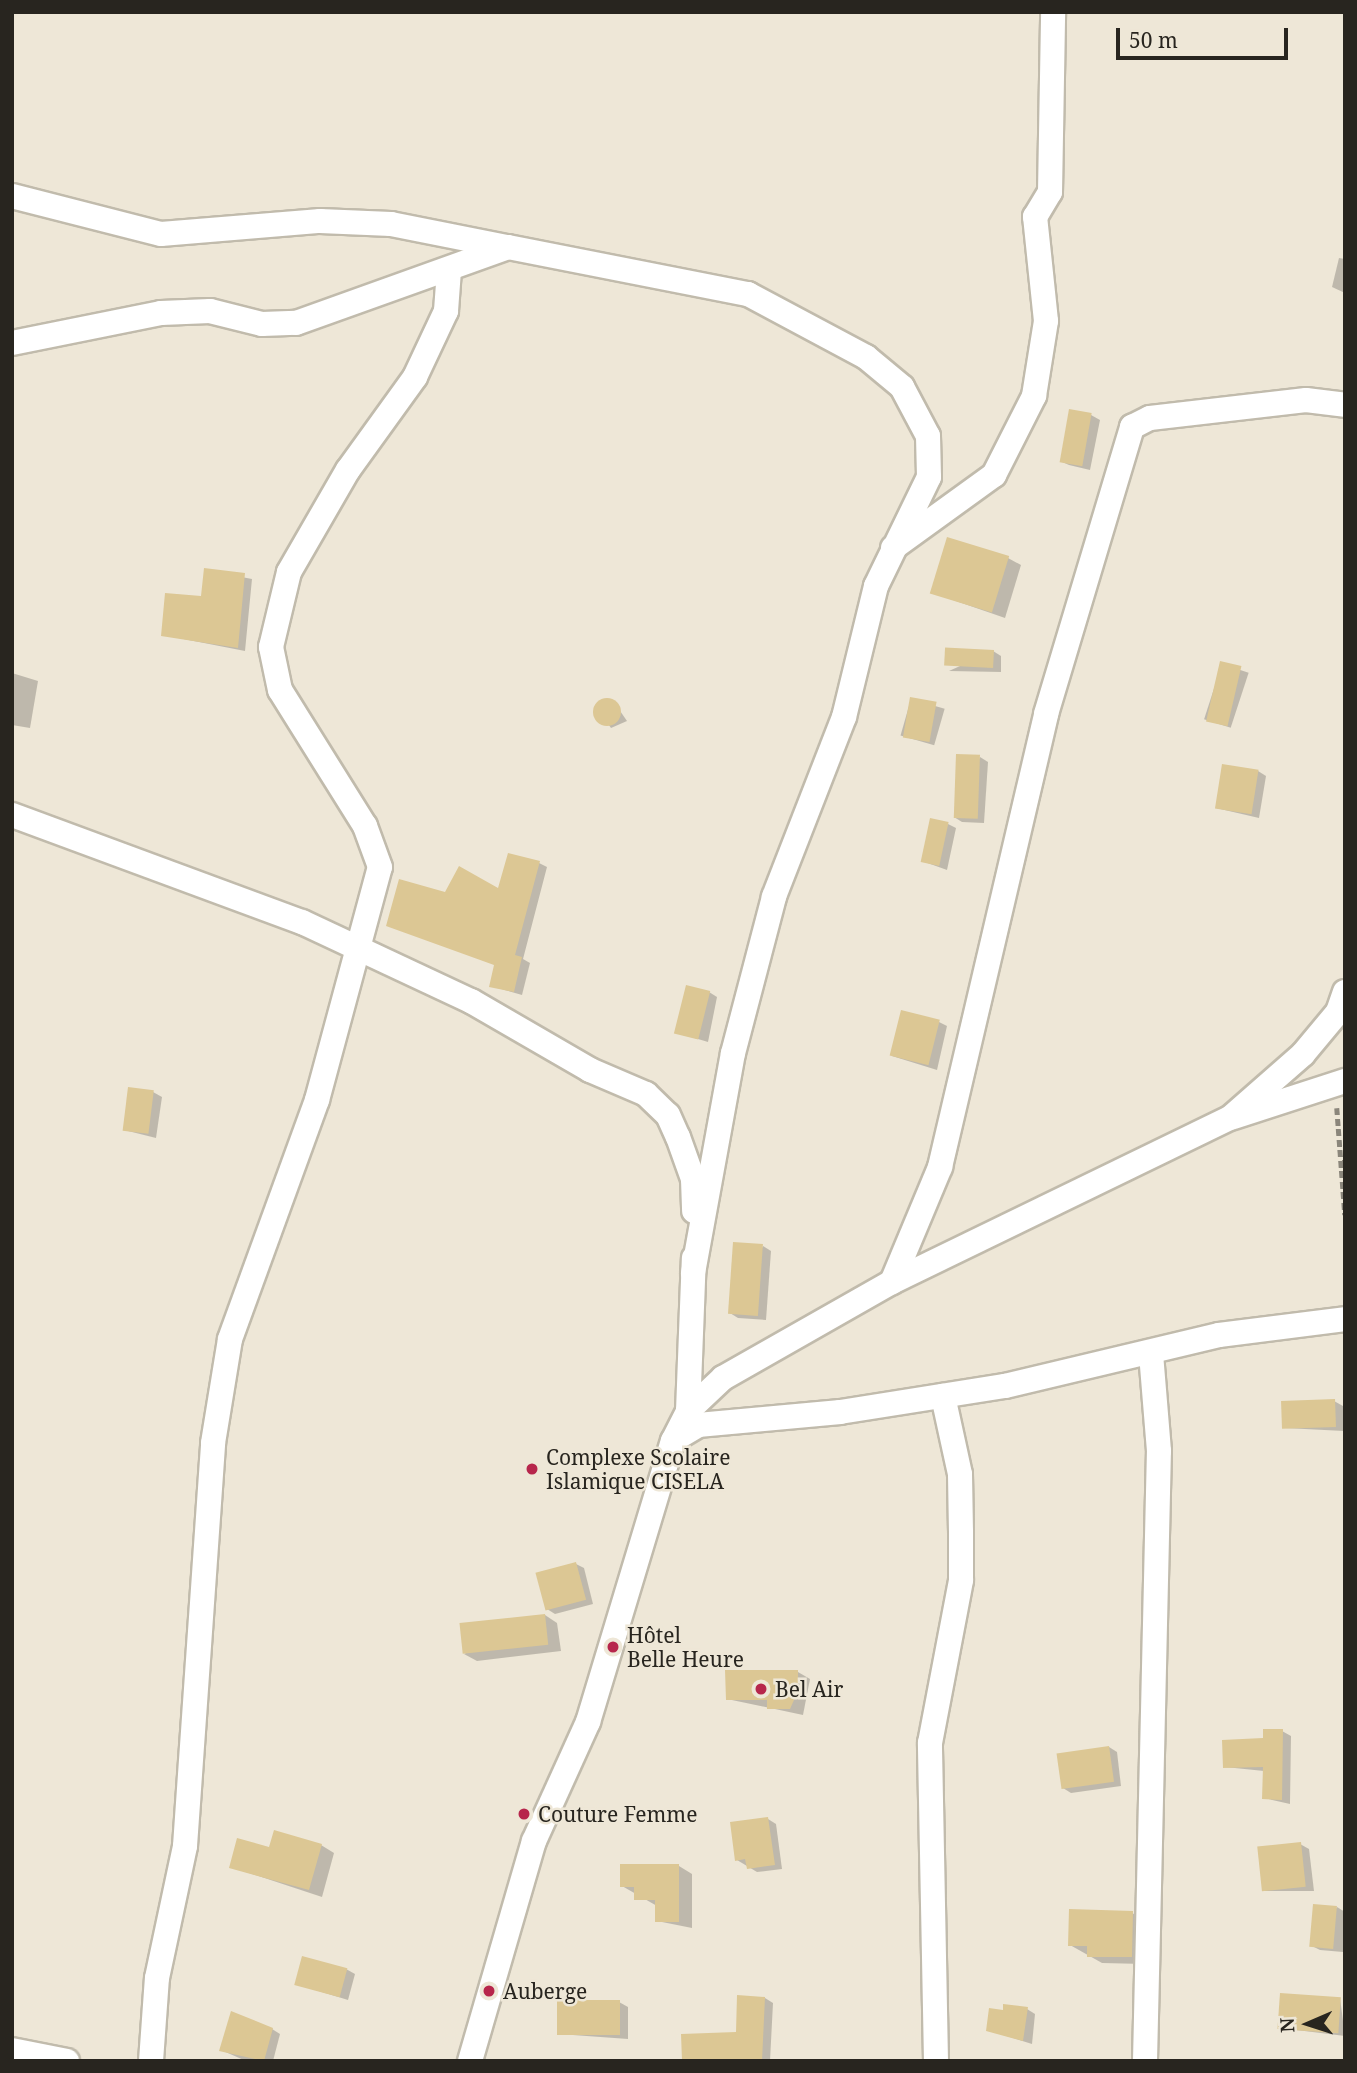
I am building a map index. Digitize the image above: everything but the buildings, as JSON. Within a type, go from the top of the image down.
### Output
[{"type":"street","points":[[893,548],[994,475],[1034,396],[1045,332],[1035,217],[1050,192],[1053,12]]},
{"type":"street","points":[[12,196],[161,234],[320,221],[391,224],[716,284],[748,294],[866,357],[916,407],[931,457],[929,477],[893,548],[863,627],[844,717],[751,975],[694,1273]]},
{"type":"street","points":[[12,343],[160,313],[210,311],[262,324],[296,323],[508,247]]},
{"type":"street","points":[[151,2061],[157,1978],[185,1846],[213,1443],[230,1339],[295,1165],[377,887],[376,848],[280,690],[271,647],[289,572],[348,470],[415,377],[446,311],[449,270]]},
{"type":"street","points":[[892,1282],[940,1167],[1046,714],[1118,458],[1132,427],[1150,418],[1306,400],[1345,405]]},
{"type":"street","points":[[12,815],[242,898],[359,954],[471,1001],[657,1101],[693,1179],[694,1273],[688,1411]]},
{"type":"street","points":[[1230,1118],[1303,1054],[1338,1012],[1345,992]]},
{"type":"street","points":[[470,2061],[534,1841],[588,1722],[673,1441],[688,1411],[723,1378],[892,1282],[1230,1118],[1340,1083]]},
{"type":"street","points":[[673,1441],[684,1427],[698,1424],[943,1396],[1151,1353],[1219,1335],[1345,1319]]},
{"type":"street","points":[[1145,2061],[1158,1451],[1151,1353]]},
{"type":"street","points":[[936,2061],[930,1743],[961,1556],[960,1474],[943,1396]]},
{"type":"street","points":[[12,2050],[67,2061]]},
{"type":"path","points":[[1340,1083],[1345,1215]]},
{"type":"place","name":"Complexe Scolaire Islamique CISELA","points":[[532,1469]]},
{"type":"place","name":"Hôtel Belle Heure","points":[[613,1647]]},
{"type":"place","name":"Bel Air","points":[[761,1689]]},
{"type":"place","name":"Couture Femme","points":[[524,1814]]},
{"type":"place","name":"Auberge","points":[[489,1991]]}]
